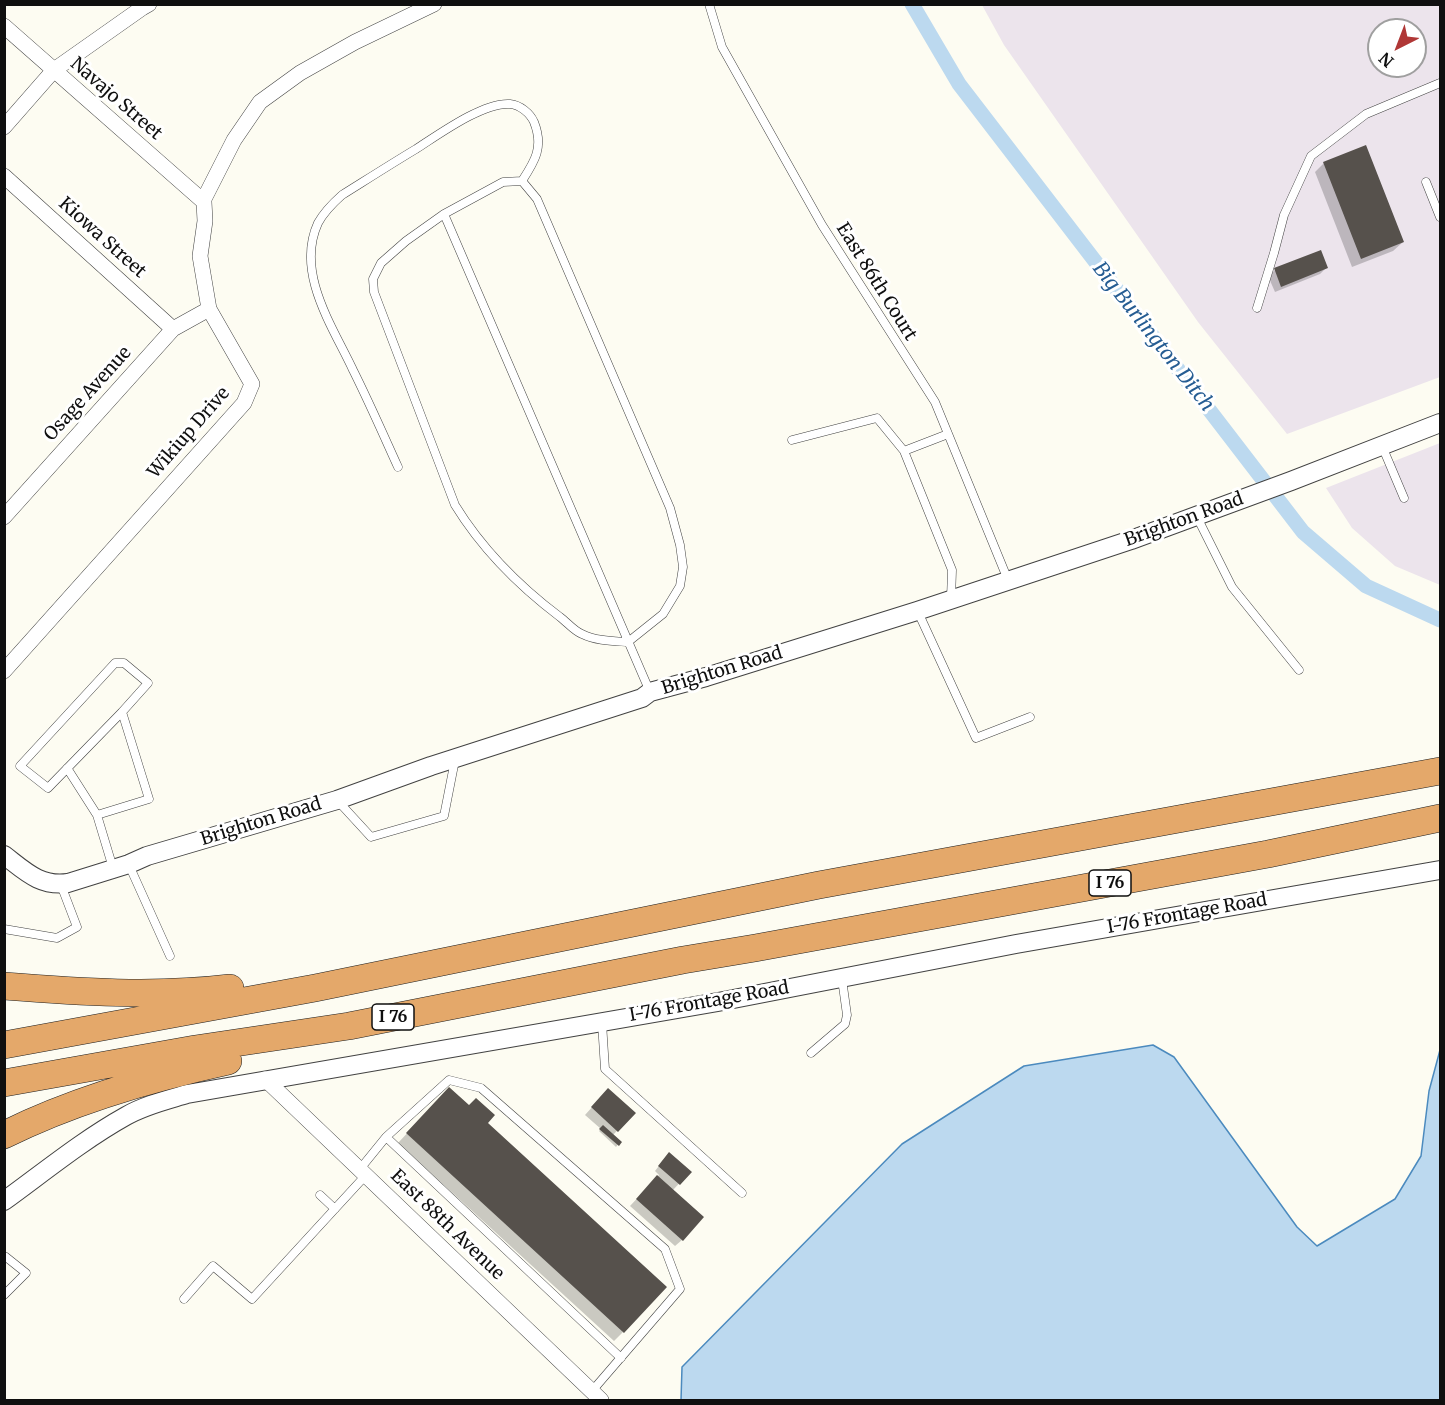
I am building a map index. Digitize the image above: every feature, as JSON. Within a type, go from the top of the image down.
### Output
[{"type":"highway","points":[[4,1045],[315,988],[819,885],[1440,771]]},
{"type":"highway","name":"I 76","points":[[4,1083],[195,1049],[349,1026],[682,960],[1268,854],[1440,818]]},
{"type":"highway","points":[[4,986],[84,991],[179,992],[273,982],[355,967],[404,969]]},
{"type":"highway","points":[[4,1135],[53,1113],[145,1082],[208,1065],[291,1048],[349,1026]]},
{"type":"street","name":"Wikiup Drive","points":[[4,671],[244,403],[252,384],[209,309],[200,256],[205,221],[203,201],[234,140],[260,102],[300,73],[355,42],[434,4]]},
{"type":"street","points":[[4,128],[54,70],[143,6]]},
{"type":"street","name":"Navajo Street","points":[[4,26],[203,201]]},
{"type":"street","name":"Kiowa Street","points":[[4,176],[173,329]]},
{"type":"street","name":"Osage Avenue","points":[[4,516],[173,329],[209,309]]},
{"type":"street","name":"Brighton Road","points":[[60,884],[337,800],[642,698],[650,692],[706,677],[917,611],[1131,540],[1440,423]]},
{"type":"street","points":[[4,855],[41,881],[60,884]]},
{"type":"street","name":"I-76 Frontage Road","points":[[4,1200],[127,1115],[187,1094],[718,1002],[1016,944],[1440,870]]},
{"type":"street","name":"East 88th Avenue","points":[[265,1079],[597,1396]]},
{"type":"lane","name":"East 86th Court","points":[[709,4],[722,47],[822,225],[935,402],[1008,580]]},
{"type":"lane","points":[[1257,308],[1284,215],[1311,156],[1366,114],[1440,83]]},
{"type":"lane","points":[[398,467],[318,298],[311,253],[318,223],[326,210],[342,195],[467,118],[491,107],[509,104],[521,107],[532,118],[538,134],[536,160],[522,181]]},
{"type":"lane","points":[[522,181],[537,199],[670,508],[681,545],[683,567],[680,586],[663,614],[628,642],[609,641],[582,634],[546,607],[481,543],[455,505],[374,292],[374,279],[381,263],[406,242],[444,214],[503,182],[522,181]]},
{"type":"lane","points":[[1426,182],[1440,217]]},
{"type":"lane","points":[[444,214],[650,692]]},
{"type":"lane","points":[[792,440],[877,418],[904,451],[952,570],[951,599]]},
{"type":"lane","points":[[904,451],[948,434]]},
{"type":"lane","points":[[1382,446],[1404,498]]},
{"type":"lane","points":[[1196,516],[1232,587],[1299,670]]},
{"type":"lane","points":[[917,611],[976,738],[1030,717]]},
{"type":"lane","points":[[115,663],[124,663],[148,683],[122,711],[48,788],[20,766],[115,663]]},
{"type":"lane","points":[[97,815],[149,799],[122,711]]},
{"type":"lane","points":[[337,800],[371,837],[444,816],[455,759]]},
{"type":"lane","points":[[67,768],[97,815],[121,866],[170,956]]},
{"type":"lane","points":[[4,929],[57,938],[77,927],[60,884]]},
{"type":"lane","points":[[811,1053],[845,1024],[847,1015],[842,978]]},
{"type":"lane","points":[[602,1022],[605,1069],[742,1193]]},
{"type":"lane","points":[[184,1299],[213,1266],[252,1299],[335,1209],[386,1137],[449,1080],[481,1088],[665,1249],[680,1289],[621,1358],[597,1396]]},
{"type":"lane","points":[[386,1137],[621,1358]]},
{"type":"lane","points":[[320,1195],[335,1209]]},
{"type":"lane","points":[[4,1259],[6,1257],[26,1273],[4,1295]]},
{"type":"shaded area","points":[[982,5],[1440,5],[1440,377],[1287,434],[1198,322],[1004,45]]},
{"type":"shaded area","points":[[1440,443],[1440,585],[1395,566],[1352,528],[1326,488]]},
{"type":"water","points":[[1153,1045],[1174,1057],[1297,1227],[1317,1246],[1395,1199],[1421,1156],[1429,1091],[1440,1050],[1440,1400],[681,1400],[682,1367],[902,1144],[1024,1066]]},
{"type":"building","points":[[1366,145],[1404,242],[1361,259],[1323,162]]},
{"type":"building","points":[[1321,250],[1328,268],[1281,287],[1274,268]]},
{"type":"building","points":[[449,1087],[469,1105],[476,1098],[495,1115],[488,1123],[667,1287],[624,1333],[406,1133]]},
{"type":"building","points":[[608,1088],[636,1113],[618,1132],[591,1107]]},
{"type":"building","points":[[603,1125],[622,1142],[619,1146],[599,1129]]},
{"type":"building","points":[[669,1152],[692,1172],[680,1185],[658,1166]]},
{"type":"building","points":[[657,1175],[704,1217],[683,1241],[636,1199]]},
{"type":"waterway","name":"Big Burlington Ditch","points":[[912,4],[959,84],[1303,532],[1366,586],[1440,620]]}]
